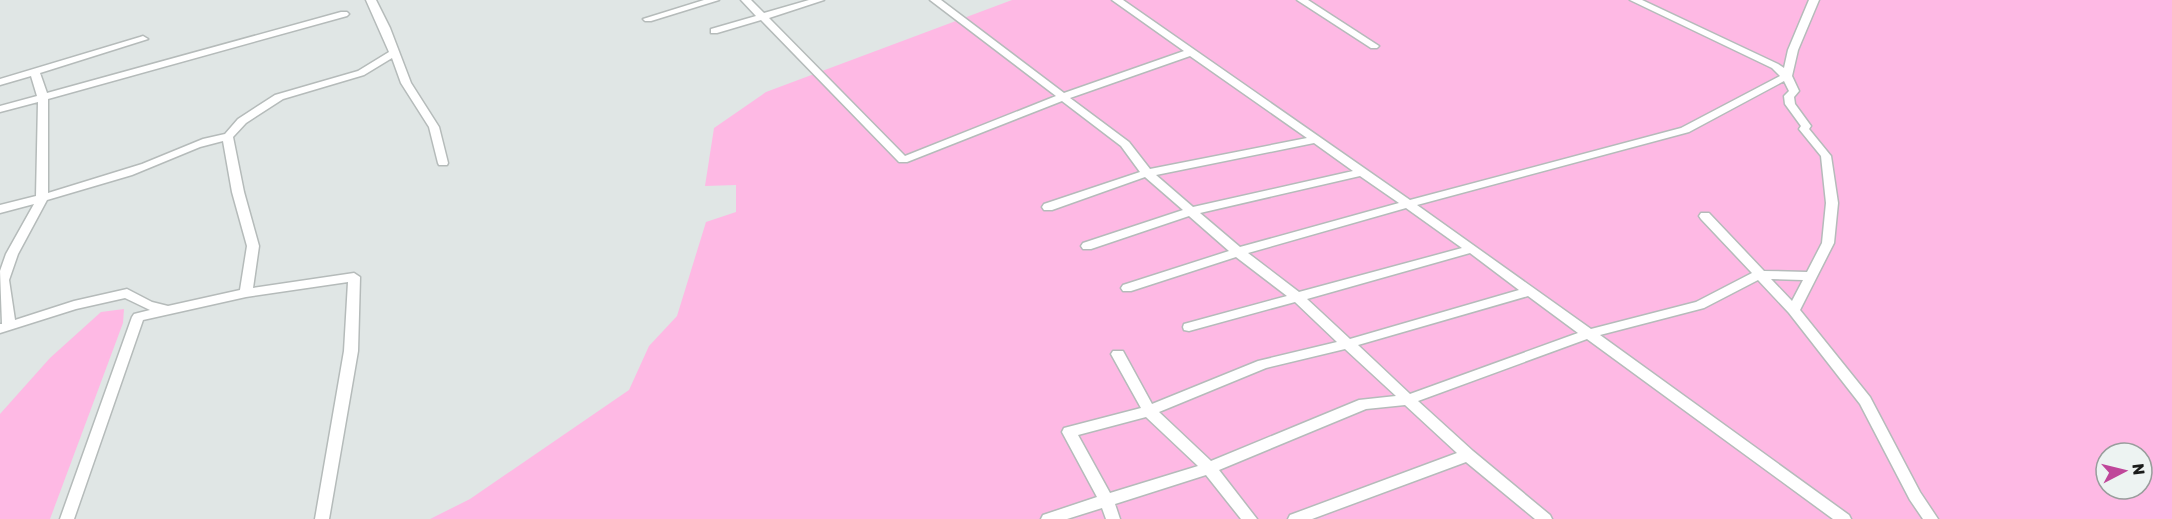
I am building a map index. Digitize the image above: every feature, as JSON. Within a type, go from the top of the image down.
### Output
[{"type":"street","points":[[371,0],[406,83],[434,127],[443,163]]},
{"type":"street","points":[[648,19],[714,0]]},
{"type":"street","points":[[747,0],[903,160],[1063,97],[1191,52]]},
{"type":"street","points":[[714,31],[819,0]]},
{"type":"street","points":[[935,0],[1125,144],[1147,173],[1238,252],[1296,296],[1468,455],[1545,519]]},
{"type":"street","points":[[1117,0],[1472,249],[1844,519]]},
{"type":"street","points":[[1302,0],[1374,46]]},
{"type":"street","points":[[1635,0],[1775,66],[1787,76],[1794,91],[1789,96],[1790,104],[1806,126],[1804,129],[1826,156],[1832,203],[1828,243],[1793,310]]},
{"type":"street","points":[[1127,288],[1238,252],[1685,130],[1787,76],[1793,50],[1814,0]]},
{"type":"street","points":[[0,109],[344,14]]},
{"type":"street","points":[[0,82],[143,39]]},
{"type":"street","points":[[0,209],[42,199],[146,165],[213,138],[228,137],[242,121],[279,97],[361,73],[394,53]]},
{"type":"street","points":[[35,73],[43,97],[42,199],[12,254],[3,280],[5,327],[74,305],[127,293],[148,305],[167,310]]},
{"type":"street","points":[[228,137],[238,192],[253,246],[246,293]]},
{"type":"street","points":[[1048,207],[1147,173],[1316,140]]},
{"type":"street","points":[[1087,246],[1192,211],[1362,172]]},
{"type":"street","points":[[1705,216],[1793,310],[1865,401],[1915,496],[1931,519]]},
{"type":"street","points":[[1189,327],[1472,249]]},
{"type":"street","points":[[1048,519],[1209,468],[1364,405],[1407,400],[1588,334],[1700,305],[1758,275],[1809,276]]},
{"type":"street","points":[[67,519],[138,317],[246,293],[354,277],[351,351],[322,519]]},
{"type":"street","points":[[1113,519],[1106,500],[1069,432],[1149,411],[1263,364],[1347,344],[1529,291]]},
{"type":"street","points":[[1118,354],[1149,411],[1209,468],[1250,519]]},
{"type":"street","points":[[1295,519],[1468,455]]},
{"type":"shaded area","points":[[1012,0],[2172,0],[2172,519],[430,519],[470,499],[629,390],[649,346],[677,316],[706,222],[736,212],[736,185],[705,186],[714,128],[766,92]]},
{"type":"shaded area","points":[[124,309],[123,323],[50,519],[0,519],[0,414],[50,358],[101,312]]}]
